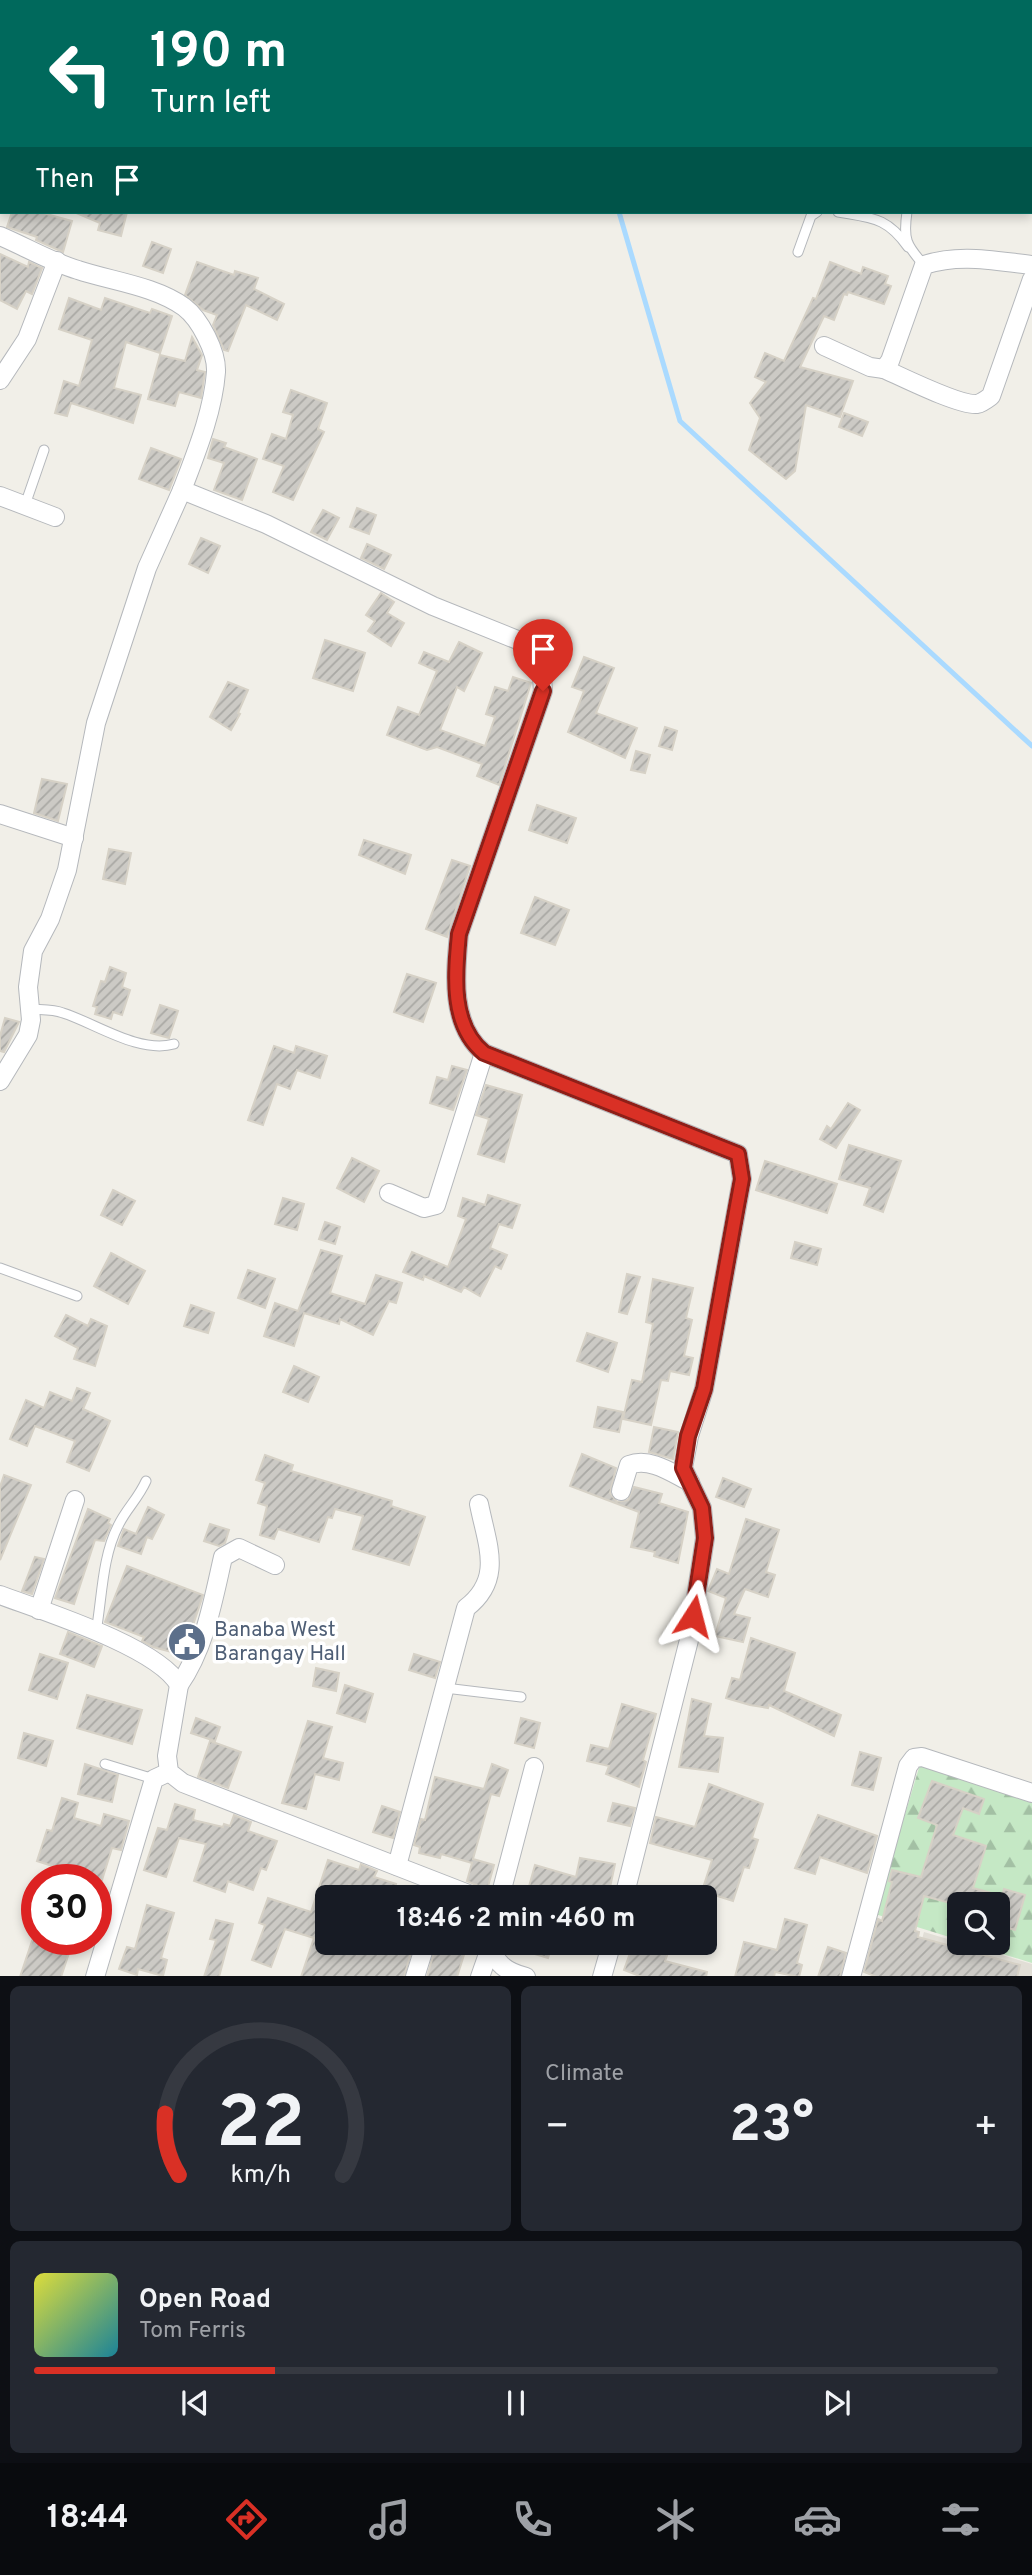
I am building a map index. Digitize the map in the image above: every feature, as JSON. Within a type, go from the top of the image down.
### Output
[{"type":"street","points":[[0,236],[57,261],[157,294],[185,308],[212,349],[216,371],[199,444],[147,568],[103,699],[81,792],[74,838],[50,919],[33,951],[28,987],[28,1035],[0,1081]]},
{"type":"street","points":[[884,369],[890,361],[924,265],[944,259],[970,257],[1032,265]]},
{"type":"street","points":[[0,380],[27,339],[57,261]]},
{"type":"street","points":[[824,346],[870,367],[884,369],[975,405],[991,396],[1032,279]]},
{"type":"street","points":[[181,490],[266,524],[433,606],[530,645],[541,664],[543,691],[459,934],[457,957],[460,1021],[471,1042],[484,1053],[738,1154],[742,1179],[704,1389],[688,1436],[683,1468],[702,1508],[705,1538],[694,1612],[627,1885]]},
{"type":"street","points":[[0,496],[55,517]]},
{"type":"street","points":[[0,814],[74,838]]},
{"type":"street","points":[[389,1193],[424,1208],[436,1205],[484,1053]]},
{"type":"street","points":[[621,1491],[629,1465],[636,1462],[655,1464],[690,1482]]},
{"type":"street","points":[[39,1610],[75,1500]]},
{"type":"street","points":[[397,1866],[466,1608],[481,1596],[491,1570],[479,1504]]},
{"type":"street","points":[[95,1976],[162,1775],[179,1685],[192,1667],[210,1614],[223,1557],[239,1548],[275,1565]]},
{"type":"street","points":[[0,1595],[148,1655],[174,1675],[179,1685]]},
{"type":"street","points":[[851,1976],[908,1766],[915,1758],[922,1757],[1032,1793]]},
{"type":"street","points":[[503,1885],[534,1767]]},
{"type":"street","points":[[162,1775],[397,1866],[433,1885]]},
{"type":"street","points":[[415,1976],[422,1955]]},
{"type":"street","points":[[480,1976],[488,1955]]},
{"type":"street","points":[[495,1955],[499,1964],[512,1973],[526,1976]]},
{"type":"street","points":[[603,1976],[609,1955]]},
{"type":"lane","points":[[798,252],[814,214]]},
{"type":"lane","points":[[850,214],[881,219],[897,232],[924,265]]},
{"type":"lane","points":[[907,214],[904,230],[908,247]]},
{"type":"lane","points":[[25,505],[44,450]]},
{"type":"lane","points":[[30,1009],[61,1012],[138,1041],[165,1046],[174,1044]]},
{"type":"lane","points":[[0,1268],[77,1296]]},
{"type":"lane","points":[[96,1633],[105,1574],[117,1527],[138,1501],[146,1480]]},
{"type":"lane","points":[[445,1688],[521,1697]]},
{"type":"lane","points":[[105,1763],[162,1775]]},
{"type":"shaded area","points":[[924,1932],[947,1939],[947,1955],[1002,1955],[1032,1964],[1032,1976],[911,1976]]},
{"type":"green space","points":[[921,1761],[1032,1800],[1032,1963],[1006,1955],[1010,1955],[1010,1892],[947,1892],[947,1936],[875,1914]]},
{"type":"building","points":[[11,214],[46,214],[72,221],[63,252],[36,240],[37,237],[7,227]]},
{"type":"building","points":[[79,214],[126,214],[121,236],[98,230],[100,223]]},
{"type":"building","points":[[152,242],[171,249],[163,273],[143,266]]},
{"type":"building","points":[[0,254],[28,267],[29,262],[42,268],[32,294],[26,291],[17,309],[0,300]]},
{"type":"building","points":[[197,262],[234,275],[235,271],[258,278],[254,289],[284,304],[277,320],[246,305],[228,351],[224,350],[213,325],[217,315],[203,310],[185,295]]},
{"type":"building","points":[[830,262],[861,274],[863,267],[888,276],[885,284],[891,286],[884,304],[848,292],[847,295],[844,294],[834,320],[824,316],[800,367],[853,381],[840,417],[806,405],[795,471],[786,479],[749,450],[760,418],[750,403],[766,382],[755,377],[765,353],[784,361],[813,298],[816,299]]},
{"type":"building","points":[[69,298],[101,310],[105,298],[150,313],[152,309],[172,316],[160,353],[126,342],[114,388],[141,395],[133,423],[71,403],[67,416],[55,413],[64,381],[79,386],[92,340],[59,329]]},
{"type":"building","points":[[192,337],[202,355],[197,370],[205,372],[201,398],[179,392],[175,406],[148,399],[160,355],[185,361]]},
{"type":"building","points":[[291,390],[327,403],[318,429],[324,432],[293,500],[273,492],[284,466],[263,459],[272,434],[286,439],[293,415],[283,412]]},
{"type":"building","points":[[844,413],[868,422],[862,436],[839,427]]},
{"type":"building","points":[[213,439],[226,443],[224,447],[257,459],[242,500],[214,490],[224,463],[208,458]]},
{"type":"building","points":[[151,448],[181,459],[169,490],[139,479]]},
{"type":"building","points":[[357,508],[376,515],[369,534],[350,527]]},
{"type":"building","points":[[323,510],[339,518],[327,540],[311,532]]},
{"type":"building","points":[[201,538],[220,546],[208,573],[189,564]]},
{"type":"building","points":[[367,544],[391,555],[384,569],[361,558]]},
{"type":"building","points":[[381,593],[394,602],[387,613],[404,623],[391,646],[368,631],[375,621],[366,615]]},
{"type":"building","points":[[325,640],[365,653],[353,691],[313,678]]},
{"type":"building","points":[[459,642],[482,653],[464,691],[457,687],[440,730],[485,746],[495,717],[486,714],[495,687],[508,691],[513,677],[531,683],[499,785],[477,776],[482,764],[437,747],[427,750],[387,735],[398,707],[419,715],[437,671],[419,663],[424,652],[449,662]]},
{"type":"building","points":[[584,657],[614,668],[596,713],[637,728],[625,758],[568,732],[584,691],[572,687]]},
{"type":"building","points":[[228,682],[248,690],[231,730],[210,717]]},
{"type":"building","points":[[665,727],[677,731],[672,750],[659,746]]},
{"type":"building","points":[[636,751],[650,755],[645,773],[631,770]]},
{"type":"building","points":[[42,779],[67,784],[58,821],[34,813]]},
{"type":"building","points":[[537,805],[576,818],[567,843],[529,830]]},
{"type":"building","points":[[364,840],[411,855],[405,874],[359,855]]},
{"type":"building","points":[[109,849],[131,853],[125,884],[103,879]]},
{"type":"building","points":[[452,860],[470,866],[447,937],[426,929]]},
{"type":"building","points":[[535,897],[569,910],[555,945],[521,933]]},
{"type":"building","points":[[110,967],[126,973],[122,987],[130,990],[122,1015],[113,1012],[111,1019],[95,1014],[97,1007],[93,1006],[101,981],[105,982]]},
{"type":"building","points":[[407,974],[436,983],[423,1022],[394,1012]]},
{"type":"building","points":[[160,1005],[178,1011],[169,1038],[151,1033]]},
{"type":"building","points":[[5,1018],[19,1022],[4,1052],[0,1051],[0,1036]]},
{"type":"building","points":[[274,1046],[294,1053],[296,1046],[327,1056],[320,1078],[297,1070],[290,1089],[277,1084],[263,1125],[248,1120]]},
{"type":"building","points":[[452,1066],[467,1070],[453,1110],[430,1103],[437,1077],[448,1080]]},
{"type":"building","points":[[486,1085],[522,1095],[504,1162],[478,1154],[489,1119],[476,1115]]},
{"type":"building","points":[[848,1103],[860,1110],[836,1148],[820,1139],[827,1126],[831,1129]]},
{"type":"building","points":[[849,1145],[901,1161],[883,1212],[864,1205],[870,1188],[839,1179]]},
{"type":"building","points":[[352,1158],[379,1171],[364,1202],[337,1188]]},
{"type":"building","points":[[765,1161],[837,1184],[827,1213],[756,1190]]},
{"type":"building","points":[[113,1190],[135,1201],[122,1225],[101,1215]]},
{"type":"building","points":[[488,1195],[520,1205],[512,1228],[499,1224],[490,1248],[507,1255],[501,1269],[495,1266],[480,1296],[464,1287],[461,1292],[424,1276],[423,1280],[403,1272],[412,1252],[448,1267],[466,1219],[458,1216],[463,1198],[485,1205]]},
{"type":"building","points":[[283,1198],[304,1204],[297,1230],[275,1224]]},
{"type":"building","points":[[325,1222],[340,1227],[335,1244],[319,1239]]},
{"type":"building","points":[[795,1242],[821,1249],[817,1265],[791,1258]]},
{"type":"building","points":[[321,1250],[342,1256],[330,1293],[365,1304],[376,1275],[402,1283],[396,1303],[389,1301],[373,1335],[340,1319],[339,1324],[304,1313],[294,1346],[264,1336],[275,1303],[298,1311]]},
{"type":"building","points":[[111,1253],[145,1271],[128,1304],[94,1286]]},
{"type":"building","points":[[248,1270],[275,1279],[265,1308],[238,1298]]},
{"type":"building","points":[[627,1274],[640,1277],[627,1314],[619,1312]]},
{"type":"building","points":[[653,1279],[693,1288],[686,1318],[692,1320],[684,1356],[693,1358],[689,1375],[670,1371],[668,1381],[661,1380],[651,1425],[623,1419],[632,1380],[642,1382],[653,1324],[646,1322]]},
{"type":"building","points":[[191,1305],[214,1313],[208,1333],[184,1326]]},
{"type":"building","points":[[66,1315],[88,1326],[91,1319],[107,1326],[95,1366],[74,1359],[78,1348],[55,1336]]},
{"type":"building","points":[[587,1333],[617,1343],[608,1372],[577,1361]]},
{"type":"building","points":[[294,1366],[319,1377],[308,1402],[283,1392]]},
{"type":"building","points":[[77,1388],[90,1393],[83,1409],[110,1421],[89,1471],[67,1462],[75,1441],[35,1426],[27,1446],[10,1439],[26,1400],[44,1408],[50,1392],[72,1401]]},
{"type":"building","points":[[598,1407],[623,1412],[619,1432],[594,1427]]},
{"type":"building","points":[[654,1427],[678,1432],[673,1459],[649,1452]]},
{"type":"building","points":[[582,1454],[616,1468],[610,1493],[617,1502],[628,1500],[634,1487],[662,1494],[659,1503],[688,1512],[678,1563],[654,1556],[655,1552],[631,1547],[639,1512],[570,1486]]},
{"type":"building","points":[[265,1455],[293,1465],[291,1471],[392,1501],[391,1506],[425,1517],[409,1565],[353,1549],[363,1516],[335,1509],[332,1518],[328,1517],[319,1542],[278,1529],[274,1539],[260,1535],[267,1506],[258,1503],[265,1483],[256,1480]]},
{"type":"building","points":[[4,1475],[31,1485],[0,1560],[0,1487]]},
{"type":"building","points":[[723,1478],[751,1489],[744,1507],[716,1497]]},
{"type":"building","points":[[148,1507],[164,1515],[152,1539],[147,1537],[141,1554],[118,1546],[124,1529],[136,1534]]},
{"type":"building","points":[[88,1509],[110,1519],[108,1523],[111,1525],[104,1541],[95,1540],[74,1604],[55,1598]]},
{"type":"building","points":[[746,1519],[779,1530],[766,1572],[775,1575],[768,1597],[745,1589],[734,1614],[750,1618],[743,1642],[715,1636],[726,1598],[708,1591],[717,1569],[729,1574]]},
{"type":"building","points":[[210,1524],[229,1530],[225,1543],[219,1546],[204,1541]]},
{"type":"building","points":[[35,1557],[44,1559],[32,1594],[22,1591]]},
{"type":"building","points":[[127,1566],[203,1595],[183,1655],[153,1647],[142,1641],[144,1637],[105,1622]]},
{"type":"building","points":[[68,1632],[102,1646],[94,1667],[60,1654]]},
{"type":"building","points":[[751,1638],[795,1653],[784,1691],[841,1715],[834,1736],[769,1705],[768,1708],[726,1698],[732,1678],[740,1680]]},
{"type":"building","points":[[40,1654],[68,1663],[57,1699],[29,1690]]},
{"type":"building","points":[[414,1654],[440,1662],[435,1678],[409,1670]]},
{"type":"building","points":[[316,1668],[339,1673],[336,1691],[313,1686]]},
{"type":"building","points":[[345,1685],[373,1694],[365,1722],[337,1713]]},
{"type":"building","points":[[87,1695],[142,1710],[132,1744],[77,1728]]},
{"type":"building","points":[[692,1699],[711,1704],[704,1736],[723,1738],[718,1772],[679,1767]]},
{"type":"building","points":[[622,1704],[656,1714],[643,1760],[646,1762],[639,1787],[606,1774],[609,1766],[587,1761],[591,1745],[609,1749]]},
{"type":"building","points":[[196,1718],[220,1727],[215,1741],[191,1733]]},
{"type":"building","points":[[521,1718],[540,1723],[534,1748],[515,1743]]},
{"type":"building","points":[[308,1721],[332,1727],[323,1758],[343,1763],[339,1780],[315,1774],[306,1809],[282,1803]]},
{"type":"building","points":[[24,1733],[53,1741],[46,1766],[18,1758]]},
{"type":"building","points":[[210,1741],[241,1752],[228,1788],[198,1777]]},
{"type":"building","points":[[860,1752],[881,1758],[873,1790],[852,1785]]},
{"type":"building","points":[[85,1764],[118,1775],[112,1802],[78,1794]]},
{"type":"building","points":[[492,1764],[508,1770],[499,1796],[491,1794],[473,1859],[494,1865],[488,1885],[476,1885],[467,1881],[472,1863],[441,1854],[440,1858],[419,1853],[420,1847],[414,1845],[421,1819],[425,1820],[435,1777],[484,1789]]},
{"type":"building","points":[[932,1781],[984,1799],[979,1814],[963,1808],[953,1835],[986,1846],[973,1888],[988,1892],[947,1892],[947,1902],[924,1896],[915,1931],[919,1932],[918,1937],[947,1945],[947,1955],[984,1955],[1020,1965],[1017,1976],[874,1976],[864,1972],[878,1919],[882,1921],[892,1882],[889,1881],[892,1870],[921,1877],[937,1825],[918,1818]]},
{"type":"building","points":[[709,1784],[763,1804],[752,1838],[758,1840],[749,1868],[744,1867],[733,1901],[717,1896],[717,1885],[704,1885],[712,1860],[650,1843],[656,1817],[695,1827]]},
{"type":"building","points":[[62,1798],[78,1803],[74,1818],[101,1826],[104,1814],[129,1821],[121,1850],[112,1848],[107,1864],[46,1864],[37,1861],[47,1830],[52,1831]]},
{"type":"building","points":[[613,1803],[635,1808],[630,1826],[608,1821]]},
{"type":"building","points":[[175,1804],[195,1810],[193,1820],[223,1827],[224,1824],[230,1826],[234,1815],[251,1822],[248,1831],[277,1841],[266,1870],[261,1868],[253,1890],[228,1881],[225,1892],[194,1881],[206,1844],[179,1838],[166,1877],[144,1870],[158,1828],[167,1830]]},
{"type":"building","points":[[382,1806],[400,1812],[393,1838],[373,1832]]},
{"type":"building","points":[[818,1815],[877,1836],[867,1873],[820,1857],[815,1874],[795,1868]]},
{"type":"building","points":[[580,1858],[615,1864],[611,1885],[529,1885],[535,1865],[576,1877]]},
{"type":"building","points":[[328,1860],[359,1870],[361,1864],[377,1871],[374,1877],[396,1884],[320,1885]]},
{"type":"building","points":[[1004,1889],[1025,1895],[1015,1930],[1010,1929],[1010,1892],[1003,1892]]},
{"type":"building","points":[[268,1898],[311,1912],[315,1900],[315,1955],[410,1955],[404,1976],[301,1976],[314,1938],[285,1929],[271,1967],[252,1960],[265,1925],[259,1923]]},
{"type":"building","points":[[147,1905],[174,1913],[161,1958],[167,1960],[163,1976],[138,1969],[137,1975],[119,1969],[127,1947],[135,1949]]},
{"type":"building","points":[[785,1919],[807,1925],[797,1963],[802,1965],[799,1976],[775,1972],[774,1976],[735,1976],[744,1942],[777,1950]]},
{"type":"building","points":[[216,1920],[233,1924],[219,1976],[204,1976],[216,1940],[210,1939]]},
{"type":"building","points":[[828,1947],[846,1953],[840,1976],[818,1976]]},
{"type":"building","points":[[27,1955],[68,1955],[61,1976],[20,1976]]},
{"type":"building","points":[[433,1955],[464,1955],[457,1976],[427,1976]]},
{"type":"building","points":[[629,1955],[667,1955],[665,1961],[707,1972],[706,1976],[639,1976],[624,1970]]},
{"type":"waterway","points":[[620,214],[680,421],[1032,746]]},
{"type":"place","name":"Banaba West Barangay Hall","points":[[187,1642]]},
{"type":"route","points":[[543,691],[459,934],[457,957],[460,1021],[471,1042],[484,1053],[661,1121],[738,1154],[742,1179],[704,1389],[688,1436],[683,1468],[702,1508],[705,1538],[693,1616]]}]
